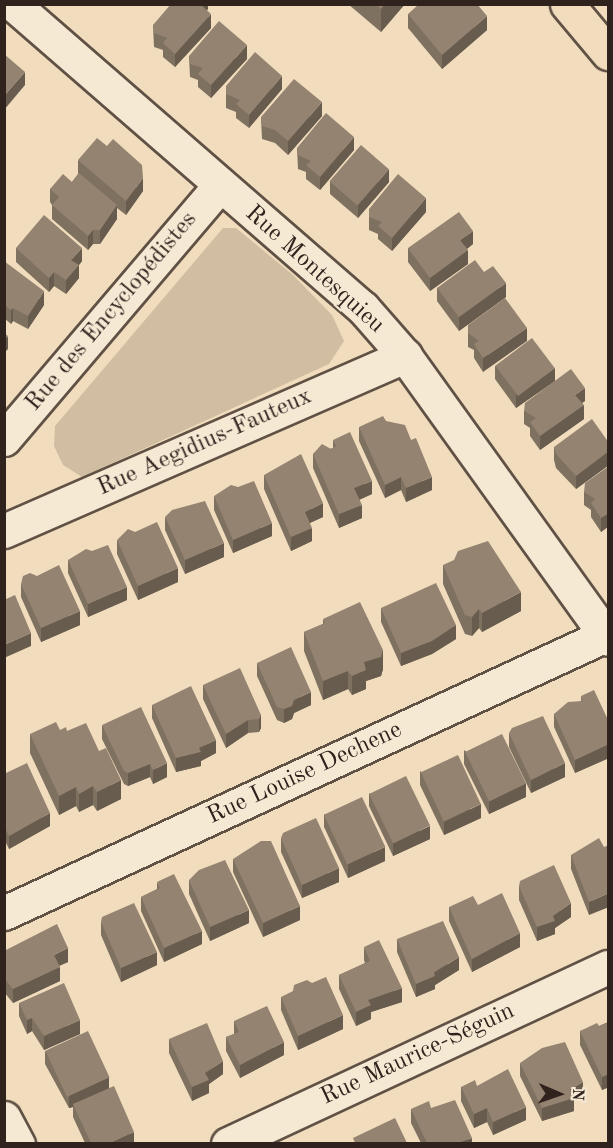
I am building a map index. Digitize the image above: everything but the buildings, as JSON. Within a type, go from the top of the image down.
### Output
[{"type":"main road","points":[[567,4],[609,53]]},
{"type":"street","name":"Rue Montesquieu","points":[[13,4],[219,186],[363,308],[405,356],[607,637]]},
{"type":"street","name":"Rue des Encyclopédistes","points":[[4,439],[219,186]]},
{"type":"street","name":"Rue Aegidius-Fauteux","points":[[4,531],[405,356]]},
{"type":"street","name":"Rue Louise Dechene","points":[[4,913],[607,637]]},
{"type":"street","name":"Rue Maurice-Séguin","points":[[228,1143],[609,967]]},
{"type":"street","points":[[4,1118],[18,1143]]},
{"type":"shaded area","points":[[223,228],[236,228],[293,275],[332,315],[344,341],[329,364],[82,477],[63,465],[54,446],[55,426]]}]
